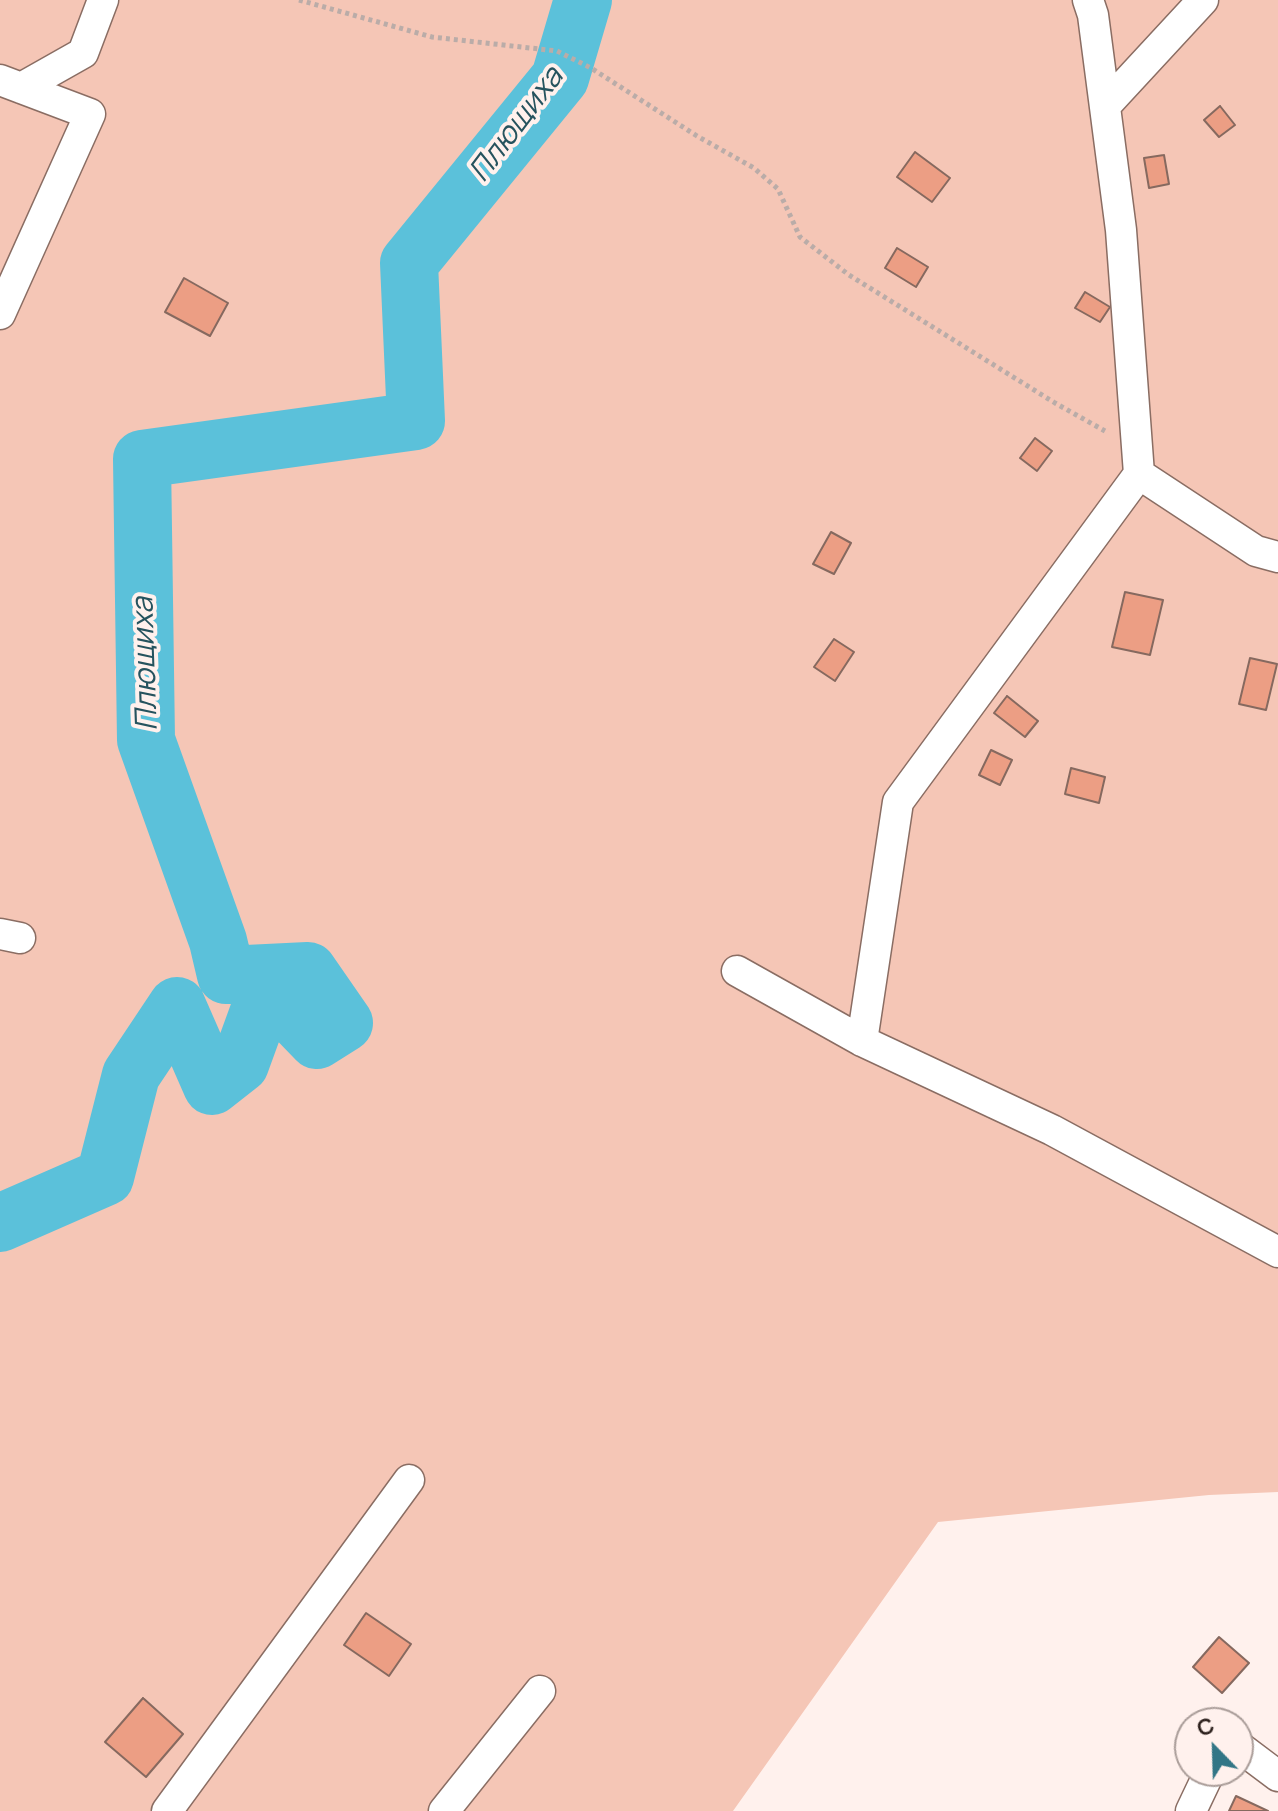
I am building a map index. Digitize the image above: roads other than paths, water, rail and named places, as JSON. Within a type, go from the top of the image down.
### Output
[{"type":"lane","points":[[10,84],[83,53],[103,0]]},
{"type":"lane","points":[[862,1041],[898,802],[1139,462],[1121,230],[1093,15],[1088,0]]},
{"type":"lane","points":[[1105,106],[1203,0]]},
{"type":"lane","points":[[0,314],[90,114],[10,84]]},
{"type":"lane","points":[[1139,462],[1256,551],[1278,557]]},
{"type":"lane","points":[[737,971],[862,1041],[1052,1130],[1278,1252]]},
{"type":"lane","points":[[167,1811],[409,1480]]},
{"type":"lane","points":[[444,1811],[540,1691]]},
{"type":"lane","points":[[1254,1758],[1278,1776]]},
{"type":"lane","points":[[1191,1811],[1202,1787]]},
{"type":"waterway","name":"Плющиха","points":[[0,1223],[105,1177],[131,1075],[177,1006],[212,1086],[240,1064],[260,1009],[288,1010],[317,1040],[344,1023],[308,971],[226,975],[218,941],[146,740],[142,459],[416,421],[409,263],[560,78],[583,0]]}]
